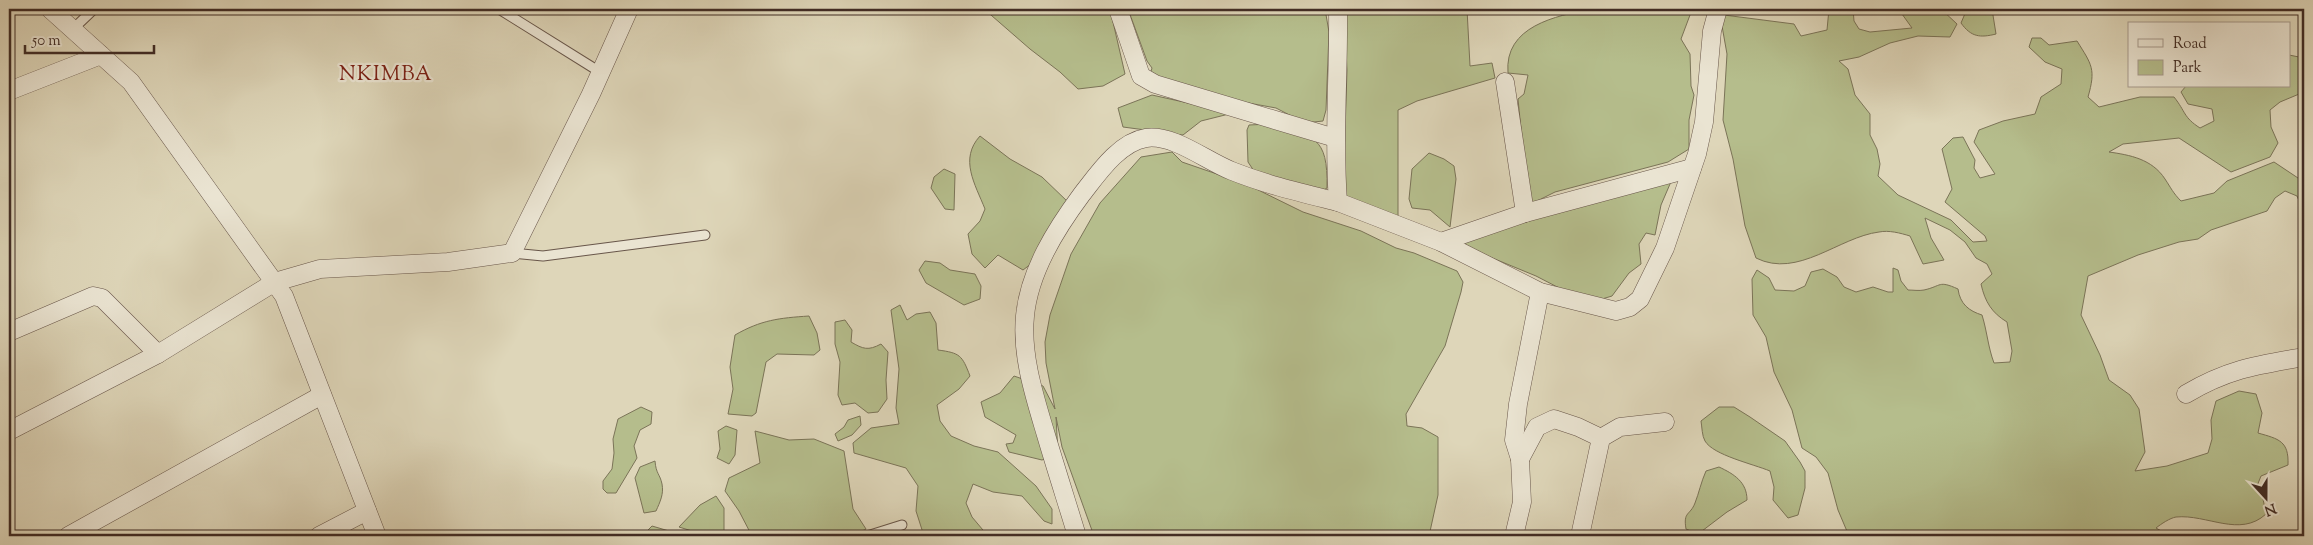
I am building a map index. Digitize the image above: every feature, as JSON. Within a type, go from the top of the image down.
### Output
[{"type":"street","points":[[50,9],[131,82],[284,296],[377,536]]},
{"type":"street","points":[[9,432],[158,354],[275,282],[320,269],[448,262],[512,252],[600,72],[628,9]]},
{"type":"street","points":[[1118,9],[1141,76],[1155,84],[1335,138]]},
{"type":"street","points":[[1338,9],[1338,86],[1335,138],[1338,202]]},
{"type":"street","points":[[1077,536],[1039,411],[1026,361],[1025,316],[1036,272],[1064,219],[1100,169],[1118,151],[1145,138],[1170,139],[1232,171],[1280,188],[1338,202],[1441,242],[1540,292],[1616,311],[1630,307],[1640,298],[1665,248],[1692,168],[1704,122],[1710,49],[1718,9]]},
{"type":"street","points":[[9,91],[101,55]]},
{"type":"street","points":[[1505,82],[1525,213]]},
{"type":"street","points":[[1441,242],[1525,213],[1692,168]]},
{"type":"street","points":[[1514,536],[1522,502],[1520,459],[1514,440],[1518,404],[1540,292]]},
{"type":"street","points":[[9,332],[94,296],[102,298],[158,354]]},
{"type":"street","points":[[2186,394],[2210,380],[2234,370],[2304,357]]},
{"type":"street","points":[[68,536],[322,395]]},
{"type":"street","points":[[1520,459],[1537,426],[1554,419],[1602,438]]},
{"type":"street","points":[[1580,536],[1602,438],[1620,427],[1665,422]]},
{"type":"street","points":[[319,536],[367,512]]},
{"type":"lane","points":[[72,30],[94,9]]},
{"type":"lane","points":[[499,9],[600,72]]},
{"type":"lane","points":[[512,252],[543,256],[705,235]]},
{"type":"lane","points":[[867,536],[902,525]]},
{"type":"green space","points":[[984,9],[1110,9],[1125,74],[1103,86],[1078,89]]},
{"type":"green space","points":[[1128,9],[1325,9],[1329,32],[1326,110],[1323,121],[1305,123],[1276,108],[1243,102],[1150,75],[1152,68],[1147,61]]},
{"type":"green space","points":[[1344,9],[1467,9],[1470,66],[1492,63],[1495,78],[1417,101],[1398,110],[1398,216],[1392,219],[1343,195],[1347,70]]},
{"type":"green space","points":[[1591,9],[1696,9],[1690,15],[1681,39],[1690,54],[1691,86],[1694,95],[1689,120],[1689,149],[1668,162],[1555,192],[1535,202],[1528,200],[1518,99],[1524,94],[1528,75],[1508,73],[1509,57],[1514,44],[1523,34],[1535,26],[1563,15]]},
{"type":"green space","points":[[1829,9],[1853,9],[1854,21],[1859,29],[1870,32],[1912,28],[1902,14],[1901,9],[1941,9],[1957,24],[1950,37],[1918,36],[1890,43],[1859,57],[1839,61],[1848,69],[1855,95],[1870,114],[1870,135],[1877,149],[1880,164],[1878,176],[1898,195],[1951,220],[1973,242],[1987,241],[1985,236],[1945,202],[1952,189],[1942,149],[1953,138],[1963,137],[1975,160],[1974,168],[1980,178],[1995,174],[1974,142],[1979,130],[2003,121],[2035,114],[2041,97],[2061,84],[2062,69],[2045,62],[2029,47],[2032,38],[2041,38],[2049,45],[2077,41],[2089,62],[2092,73],[2088,97],[2099,107],[2140,97],[2174,97],[2187,117],[2200,128],[2214,121],[2212,109],[2188,104],[2181,92],[2184,88],[2290,88],[2290,55],[2304,58],[2304,92],[2280,102],[2270,110],[2271,127],[2278,143],[2270,157],[2231,172],[2179,138],[2123,144],[2109,152],[2147,162],[2160,172],[2181,201],[2214,193],[2227,181],[2274,162],[2304,182],[2304,212],[2297,196],[2285,191],[2275,198],[2267,211],[2211,230],[2198,239],[2179,242],[2138,255],[2088,276],[2081,315],[2100,355],[2109,380],[2130,395],[2139,409],[2145,452],[2135,471],[2167,466],[2208,453],[2212,439],[2211,420],[2216,401],[2239,391],[2256,394],[2262,413],[2258,433],[2281,442],[2287,451],[2288,457],[2288,465],[2261,476],[2257,486],[2263,499],[2266,514],[2256,521],[2234,525],[2188,517],[2176,517],[2156,528],[2170,536],[1849,536],[1838,510],[1828,473],[1816,457],[1802,448],[1792,410],[1774,372],[1766,337],[1753,315],[1752,279],[1757,270],[1769,278],[1775,290],[1794,291],[1805,286],[1811,272],[1823,269],[1837,277],[1844,287],[1856,292],[1873,287],[1893,292],[1893,268],[1898,270],[1901,281],[1908,290],[1924,290],[1943,284],[1952,286],[1958,289],[1961,299],[1966,306],[1982,315],[1994,363],[2010,362],[2012,351],[2007,322],[1993,311],[1987,302],[1981,284],[1992,274],[1987,264],[1976,258],[1965,242],[1950,230],[1925,218],[1931,238],[1944,260],[1923,264],[1910,236],[1887,231],[1864,235],[1818,255],[1787,264],[1772,263],[1756,258],[1745,226],[1733,159],[1723,120],[1727,54],[1722,26],[1724,15],[1794,24],[1801,36],[1827,30]]},
{"type":"green space","points":[[1967,9],[1992,9],[1996,34],[1981,36],[1968,31],[1961,23]]},
{"type":"green space","points":[[1152,95],[1233,113],[1201,121],[1183,135],[1123,127],[1118,108]]},
{"type":"green space","points":[[1270,124],[1298,132],[1315,141],[1325,157],[1327,188],[1320,192],[1254,171],[1248,162],[1247,130],[1249,125]]},
{"type":"green space","points":[[980,136],[1010,159],[1042,177],[1068,202],[1031,264],[1023,270],[998,255],[985,268],[972,254],[968,234],[980,221],[985,209],[973,181],[970,163],[974,145]]},
{"type":"green space","points":[[1172,152],[1182,162],[1246,184],[1303,212],[1361,231],[1396,248],[1414,253],[1457,271],[1463,282],[1445,346],[1406,414],[1407,426],[1422,428],[1438,437],[1438,495],[1429,536],[1094,536],[1062,447],[1056,417],[1058,454],[1042,460],[1009,452],[1006,444],[1013,443],[1016,435],[985,417],[981,402],[1000,393],[1014,376],[1043,386],[1055,409],[1046,363],[1045,342],[1050,315],[1071,254],[1100,203],[1141,157]]},
{"type":"green space","points":[[1429,153],[1444,159],[1454,166],[1456,179],[1450,227],[1430,210],[1412,208],[1409,199],[1412,169]]},
{"type":"green space","points":[[944,169],[955,174],[954,210],[945,209],[931,188],[934,177]]},
{"type":"green space","points":[[1673,177],[1661,205],[1655,235],[1646,233],[1639,244],[1641,264],[1629,273],[1612,296],[1602,299],[1567,292],[1536,276],[1468,248],[1464,242],[1496,229]]},
{"type":"green space","points":[[925,261],[940,263],[950,270],[975,274],[981,286],[980,299],[964,305],[926,283],[919,270]]},
{"type":"green space","points":[[900,305],[907,320],[916,314],[930,312],[936,323],[938,350],[951,352],[959,356],[970,376],[959,389],[937,405],[940,421],[951,436],[974,446],[998,452],[1036,486],[1052,509],[1052,524],[1044,521],[1022,496],[993,492],[973,484],[966,503],[972,517],[988,536],[924,536],[916,511],[918,486],[906,468],[854,453],[853,443],[871,428],[899,424],[896,408],[899,369],[891,310]]},
{"type":"green space","points":[[809,316],[817,333],[820,350],[814,355],[777,354],[766,362],[756,413],[752,416],[728,414],[733,389],[730,367],[735,335],[753,326],[770,321]]},
{"type":"green space","points":[[845,320],[852,330],[851,342],[866,348],[873,348],[881,344],[888,352],[887,399],[878,412],[868,413],[855,403],[842,405],[838,395],[840,362],[835,344],[835,322]]},
{"type":"green space","points":[[641,407],[652,412],[651,424],[640,430],[634,446],[637,458],[616,493],[607,493],[603,489],[603,481],[612,469],[613,439],[618,419]]},
{"type":"green space","points":[[1719,407],[1734,407],[1785,441],[1805,471],[1805,488],[1798,515],[1788,518],[1773,500],[1774,487],[1770,471],[1716,451],[1705,441],[1701,421]]},
{"type":"green space","points":[[860,416],[861,425],[852,435],[838,441],[835,434],[844,427],[848,420]]},
{"type":"green space","points":[[726,426],[737,430],[735,455],[729,464],[717,458],[720,449],[718,431]]},
{"type":"green space","points":[[755,431],[789,440],[814,439],[844,451],[853,509],[866,529],[852,536],[752,536],[739,511],[725,491],[729,478],[760,463]]},
{"type":"green space","points":[[655,461],[662,484],[662,495],[656,511],[644,513],[635,478],[640,467]]},
{"type":"green space","points":[[1719,467],[1739,479],[1745,488],[1747,500],[1727,512],[1698,534],[1686,529],[1686,516],[1695,503],[1706,471]]},
{"type":"green space","points":[[716,496],[724,508],[724,532],[708,536],[679,527],[700,505]]},
{"type":"green space","points":[[652,526],[669,531],[667,536],[642,536]]},
{"type":"district","name":"NKIMBA","points":[[386,73]]}]
